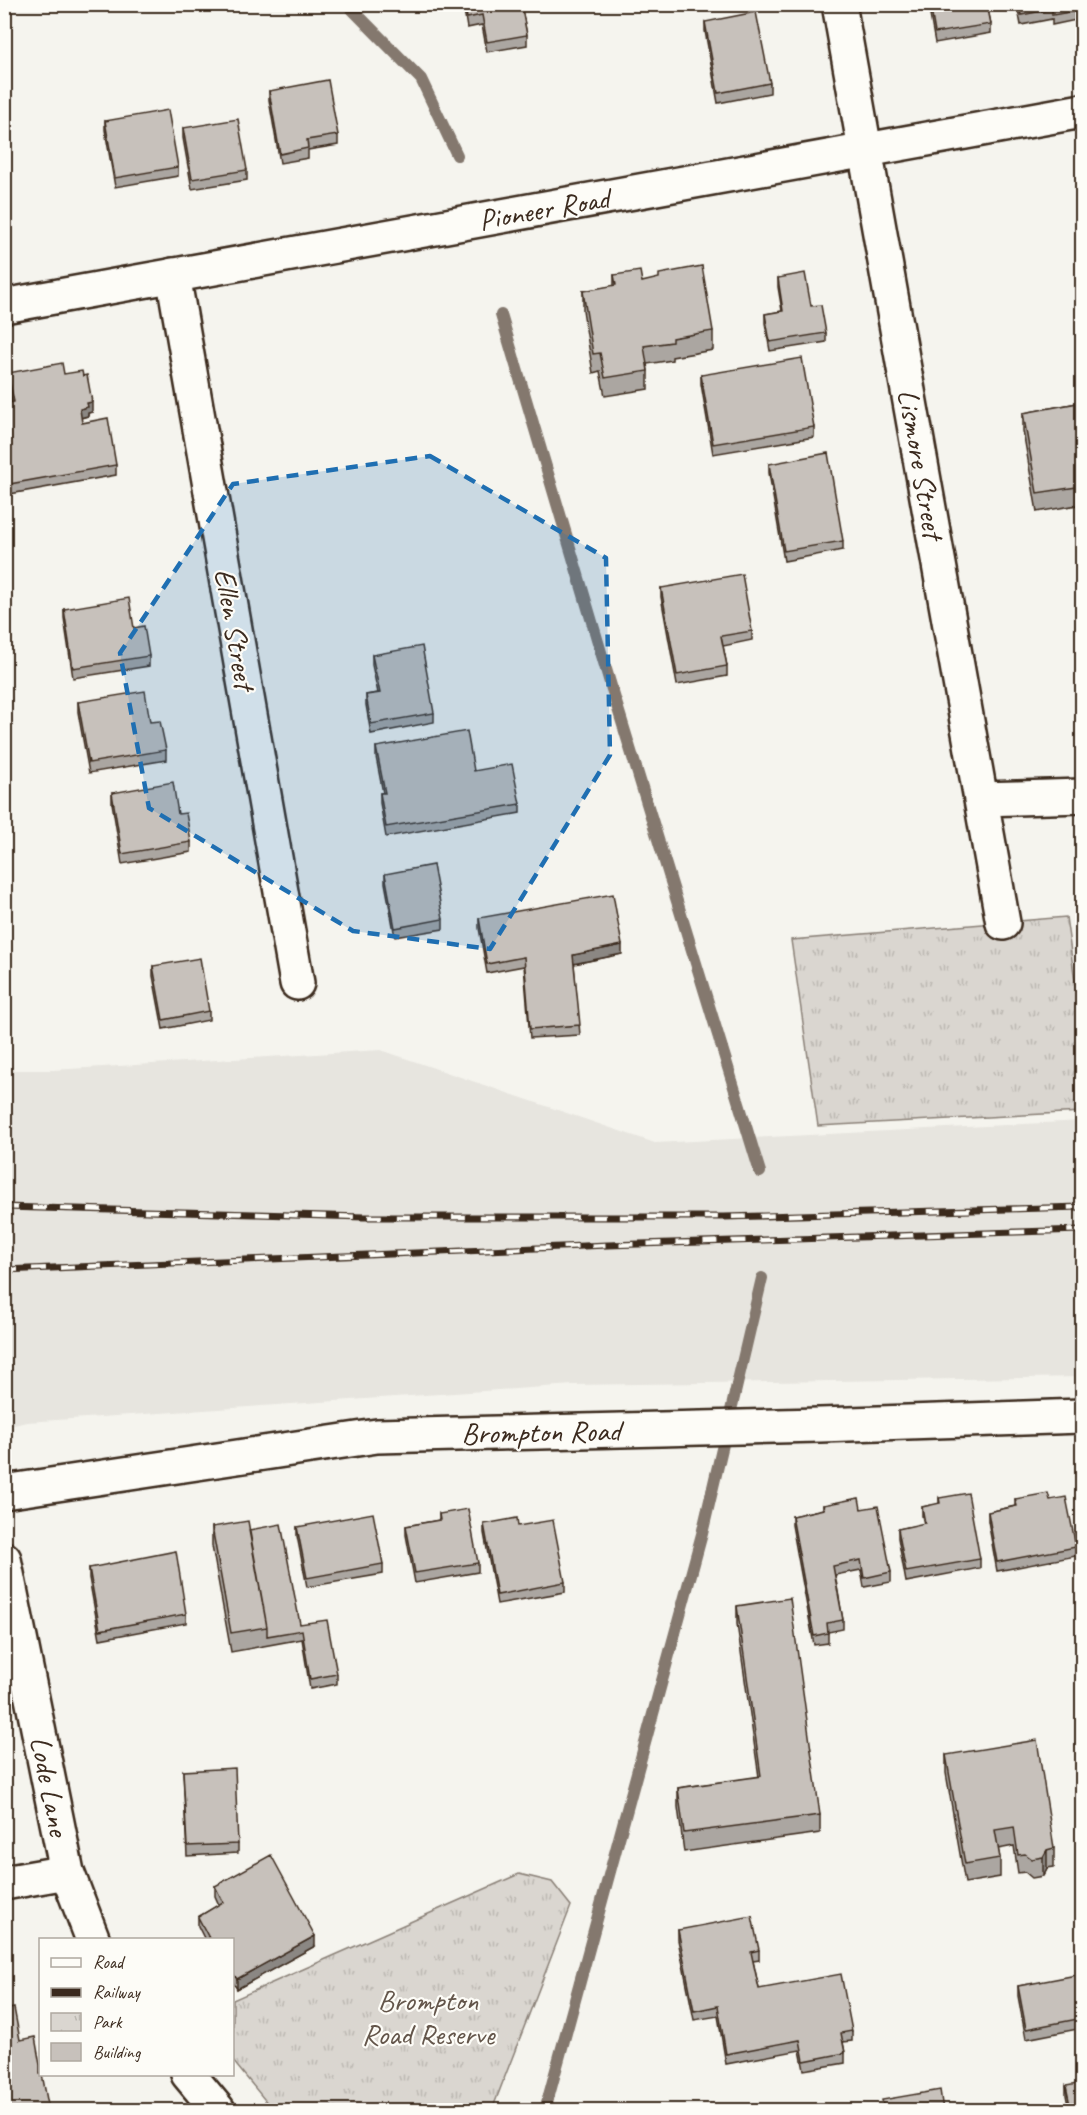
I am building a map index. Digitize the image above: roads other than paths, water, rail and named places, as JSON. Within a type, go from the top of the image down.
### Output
[{"type":"street","name":"Lismore Street","points":[[839,4],[1004,923]]},
{"type":"street","name":"Pioneer Road","points":[[4,306],[1083,111]]},
{"type":"street","name":"Ellen Street","points":[[173,275],[297,983]]},
{"type":"street","points":[[981,799],[1083,796]]},
{"type":"street","name":"Brompton Road","points":[[4,1492],[378,1436],[1083,1416]]},
{"type":"street","name":"Lode Lane","points":[[4,1560],[67,1872],[92,1938]]},
{"type":"street","points":[[4,1883],[67,1872]]},
{"type":"street","points":[[190,2076],[218,2110]]},
{"type":"waterway","points":[[347,4],[421,79],[457,155]]},
{"type":"waterway","points":[[501,315],[611,686],[760,1172]]},
{"type":"waterway","points":[[545,2110],[702,1534],[762,1278]]},
{"type":"railway","points":[[4,1207],[364,1217],[724,1217],[1082,1207]]},
{"type":"railway","points":[[4,1270],[608,1245],[1082,1230]]},
{"type":"park label","name":"Brompton Road Reserve","points":[[428,2017]]}]
